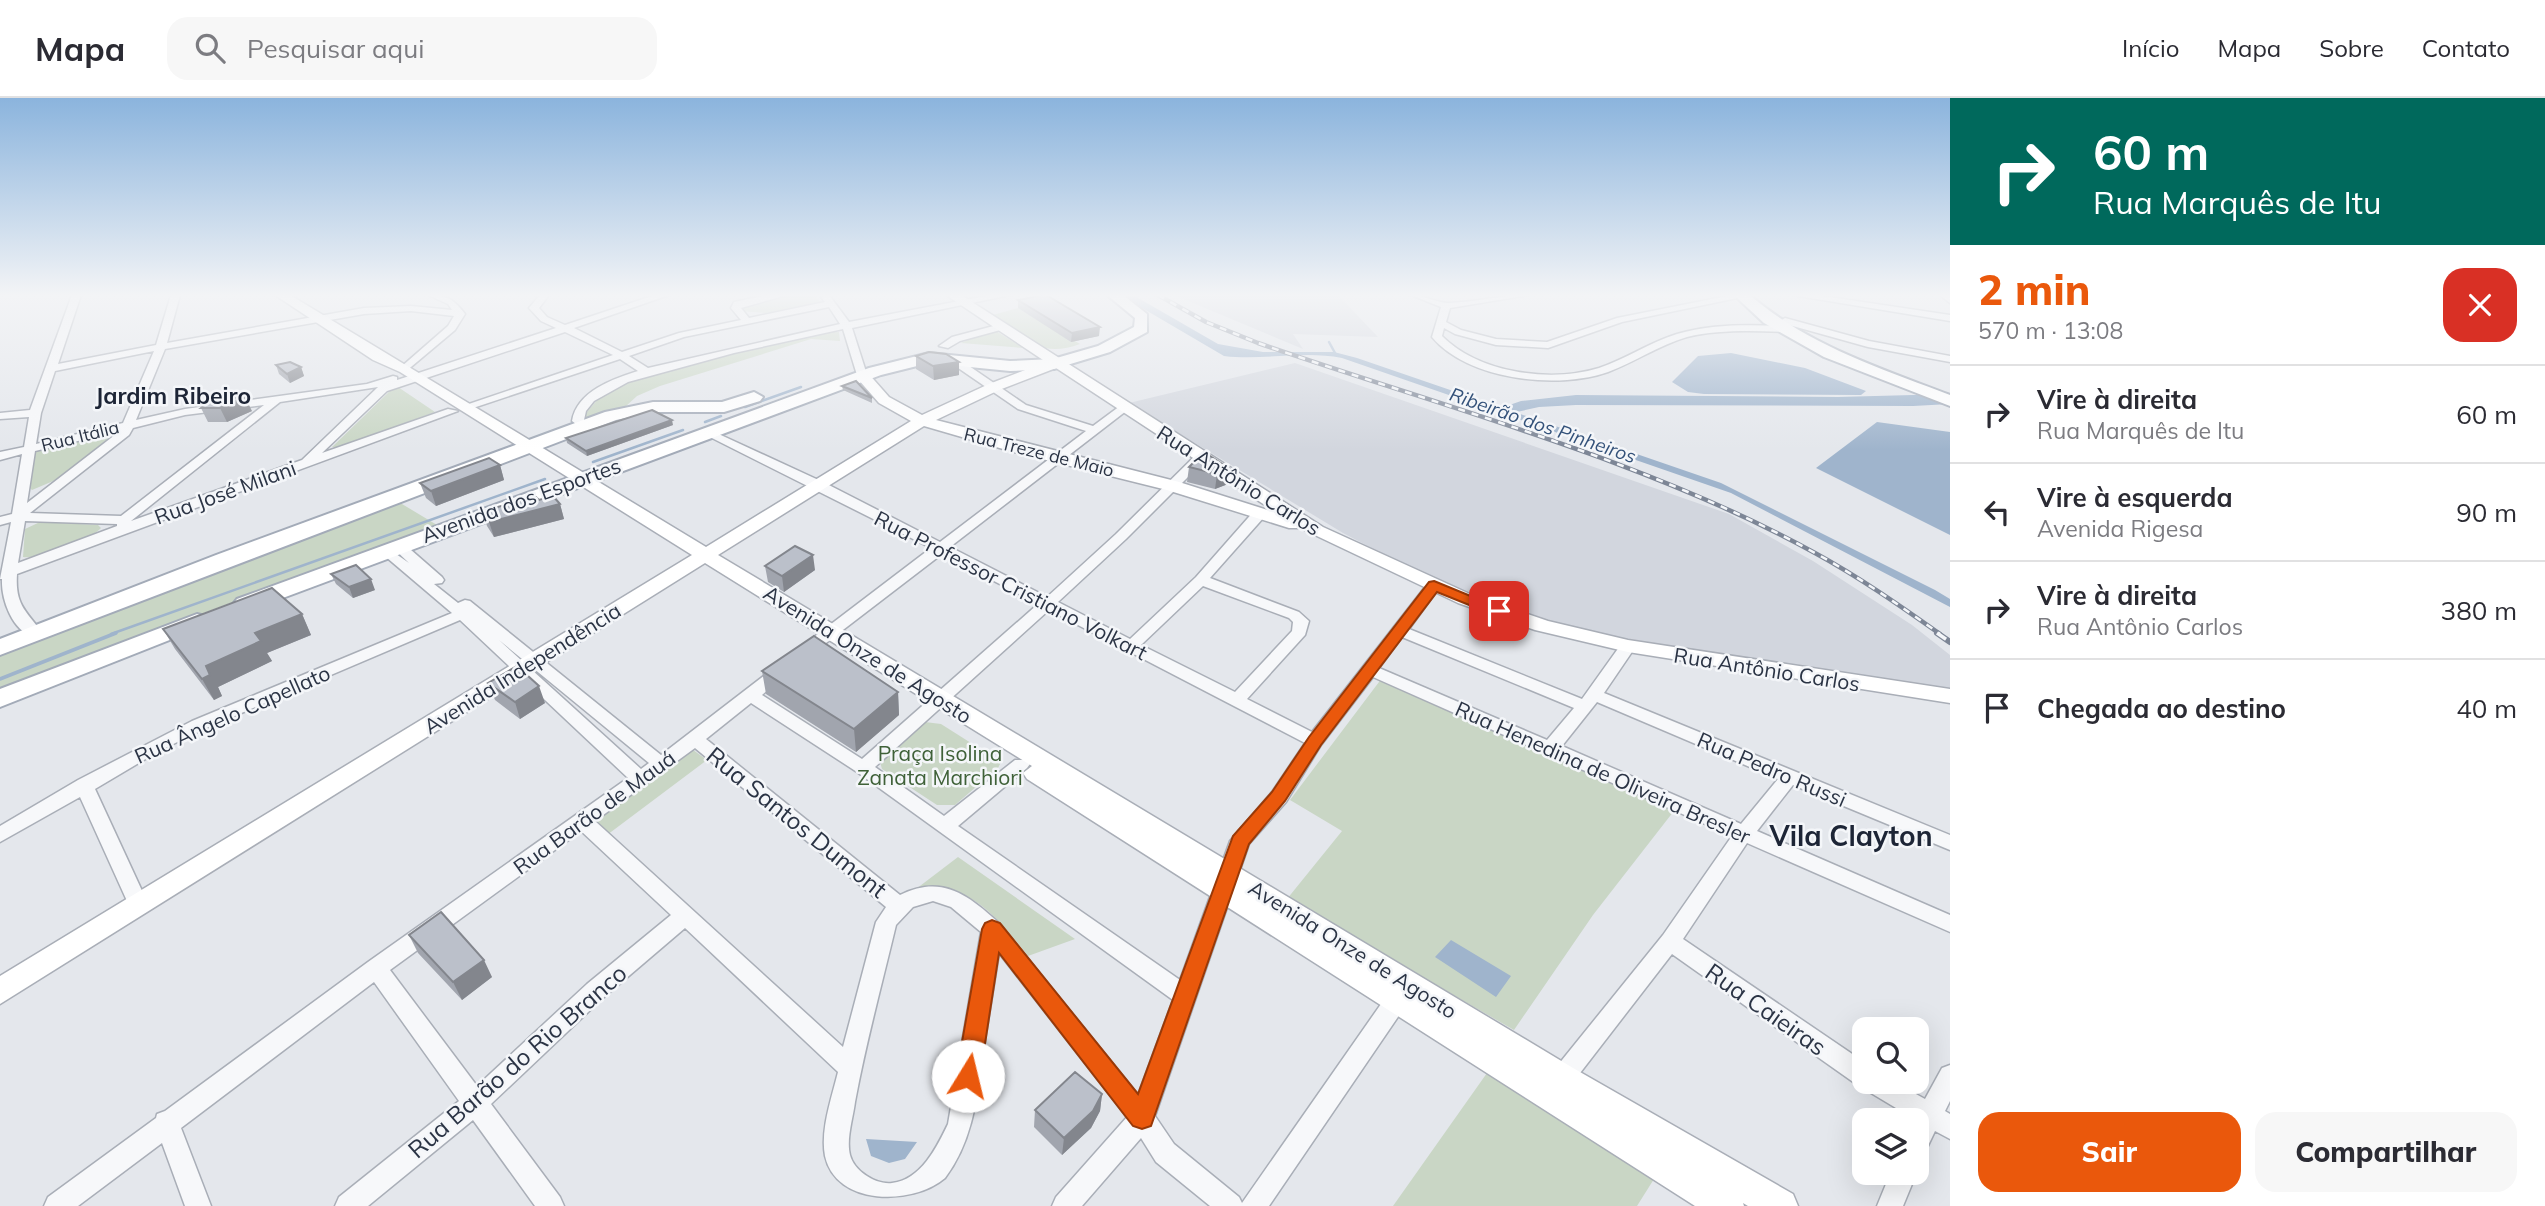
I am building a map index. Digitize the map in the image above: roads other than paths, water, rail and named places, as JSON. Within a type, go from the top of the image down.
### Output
[{"type":"main road","name":"Avenida Onze de Agosto","points":[[352,347],[400,378],[459,409],[576,479],[1225,881],[1396,1001],[1727,1206]]},
{"type":"main road","name":"Avenida dos Esportes","points":[[0,648],[34,632],[524,448],[641,408],[724,407],[804,380],[918,360],[948,353],[961,347]]},
{"type":"main road","name":"Avenida dos Esportes","points":[[970,347],[1009,358]]},
{"type":"main road","name":"Rua Antônio Carlos","points":[[1030,347],[1203,455],[1262,509]]},
{"type":"main road","points":[[1046,358],[1075,353],[1090,347]]},
{"type":"main road","points":[[1046,358],[1084,356],[1106,347]]},
{"type":"main road","points":[[1821,347],[1850,363],[1945,399]]},
{"type":"main road","name":"Avenida dos Esportes","points":[[948,353],[1046,358]]},
{"type":"main road","name":"Avenida Independência","points":[[0,990],[821,486],[922,421],[994,387],[1046,358]]},
{"type":"main road","name":"Avenida dos Esportes","points":[[0,699],[860,372]]},
{"type":"main road","name":"Rua Treze de Maio","points":[[860,372],[884,400],[922,421],[1262,509],[1317,531]]},
{"type":"main road","points":[[724,407],[729,415],[741,419]]},
{"type":"main road","name":"Rua Antônio Carlos","points":[[1317,531],[1434,585],[1542,626],[1628,646],[1950,696]]},
{"type":"main road","name":"Rua Antônio Carlos","points":[[1917,693],[1950,708]]},
{"type":"main road","name":"Avenida Onze de Agosto","points":[[934,702],[1021,764],[1781,1206]]},
{"type":"street","points":[[34,632],[10,601],[5,573],[32,448],[35,413],[60,347]]},
{"type":"street","points":[[53,368],[158,347]]},
{"type":"street","points":[[18,517],[116,443],[130,424],[161,347]]},
{"type":"street","points":[[303,464],[433,347]]},
{"type":"street","points":[[400,378],[505,347]]},
{"type":"street","points":[[602,347],[648,373]]},
{"type":"street","name":"Rua José Milani","points":[[5,573],[124,524],[650,347]]},
{"type":"street","points":[[584,427],[578,421],[578,416],[589,400],[604,389],[648,373],[748,347]]},
{"type":"street","name":"Rua Treze de Maio","points":[[853,347],[860,372]]},
{"type":"street","points":[[952,347],[948,353],[1034,412],[1093,430]]},
{"type":"street","points":[[1447,347],[1454,354],[1490,368],[1560,377],[1602,370],[1659,347]]},
{"type":"street","points":[[1882,347],[1950,359]]},
{"type":"street","name":"Rua Itália","points":[[0,456],[186,412],[368,387],[400,378]]},
{"type":"street","points":[[0,521],[18,517],[124,524],[279,398]]},
{"type":"street","name":"Rua Barão de Mauá","points":[[57,1206],[166,1122],[376,968],[695,739],[825,635],[1124,408]]},
{"type":"street","points":[[0,416],[35,413]]},
{"type":"street","name":"Rua Professor Cristiano Volkart","points":[[706,432],[821,486],[1315,741]]},
{"type":"street","points":[[863,768],[1047,603],[1203,455]]},
{"type":"street","points":[[22,493],[54,489]]},
{"type":"street","points":[[1131,646],[1201,580],[1262,509]]},
{"type":"street","points":[[392,549],[529,665],[661,764]]},
{"type":"street","points":[[1201,580],[1294,615],[1301,621],[1300,632],[1236,701]]},
{"type":"street","points":[[1065,1206],[1142,1118],[1240,841],[1279,797],[1315,741],[1434,585]]},
{"type":"street","name":"Rua Ângelo Capellato","points":[[1,832],[198,726],[467,612]]},
{"type":"street","name":"Rua Pedro Russi","points":[[1401,631],[1789,777],[1950,844]]},
{"type":"street","points":[[1551,747],[1628,646]]},
{"type":"street","points":[[529,665],[640,778]]},
{"type":"street","name":"Rua Henedina de Oliveira Bresler","points":[[1371,670],[1950,924]]},
{"type":"street","points":[[752,696],[946,825],[1185,996]]},
{"type":"street","name":"Rua Santos Dumont","points":[[695,739],[898,905]]},
{"type":"street","points":[[946,825],[1021,764]]},
{"type":"street","points":[[1562,1078],[1670,941],[1743,835],[1789,777]]},
{"type":"street","points":[[84,785],[139,906]]},
{"type":"street","points":[[582,820],[850,1068]]},
{"type":"street","points":[[992,929],[960,1125],[947,1154],[929,1180],[910,1193],[888,1197],[868,1191],[848,1176],[839,1159],[837,1139],[850,1068],[886,922],[898,905],[915,896],[933,893],[951,896],[992,929],[1142,1118],[1165,1153],[1230,1206]]},
{"type":"street","name":"Rua Barão do Rio Branco","points":[[348,1206],[475,1103],[595,991],[685,916]]},
{"type":"street","name":"Rua Caieiras","points":[[1670,941],[1852,1068]]},
{"type":"street","points":[[376,968],[551,1206]]},
{"type":"street","points":[[1254,1206],[1396,1001]]},
{"type":"street","points":[[1893,1094],[1939,1121],[1950,1076]]},
{"type":"street","points":[[166,1122],[198,1206]]},
{"type":"street","points":[[1890,1206],[1899,1185]]},
{"type":"water","name":"Ribeirão dos Pinheiros","points":[[1208,347],[1233,347],[1263,352],[1334,352],[1721,483],[1935,590],[1950,599],[1950,607],[1731,493],[1342,358],[1313,355],[1224,356]]},
{"type":"water","points":[[1731,353],[1805,368],[1866,391],[1861,395],[1704,394],[1688,392],[1672,382],[1698,356]]},
{"type":"water","points":[[1877,422],[1950,432],[1950,535],[1816,468]]},
{"type":"water","points":[[1451,940],[1511,976],[1496,997],[1435,957]]},
{"type":"water","points":[[866,1139],[917,1142],[905,1159],[889,1163],[871,1156]]},
{"type":"waterway","points":[[1332,347],[1335,353]]},
{"type":"waterway","points":[[745,407],[801,387]]},
{"type":"waterway","name":"Ribeirão dos Pinheiros","points":[[1503,410],[1576,400],[1838,402],[1950,399]]},
{"type":"waterway","points":[[705,422],[721,416]]},
{"type":"waterway","points":[[593,462],[683,430]]},
{"type":"waterway","points":[[111,634],[545,479]]},
{"type":"waterway","points":[[0,679],[116,633]]},
{"type":"railway","points":[[1269,347],[1542,437],[1682,490],[1815,553],[1940,634]]},
{"type":"railway","points":[[1937,633],[1950,642]]},
{"type":"district","name":"Jardim Ribeiro","points":[[173,395]]},
{"type":"district","name":"Vila Clayton","points":[[1851,835]]},
{"type":"park label","name":"Praça Isolina Zanata Marchiori","points":[[940,765]]}]
